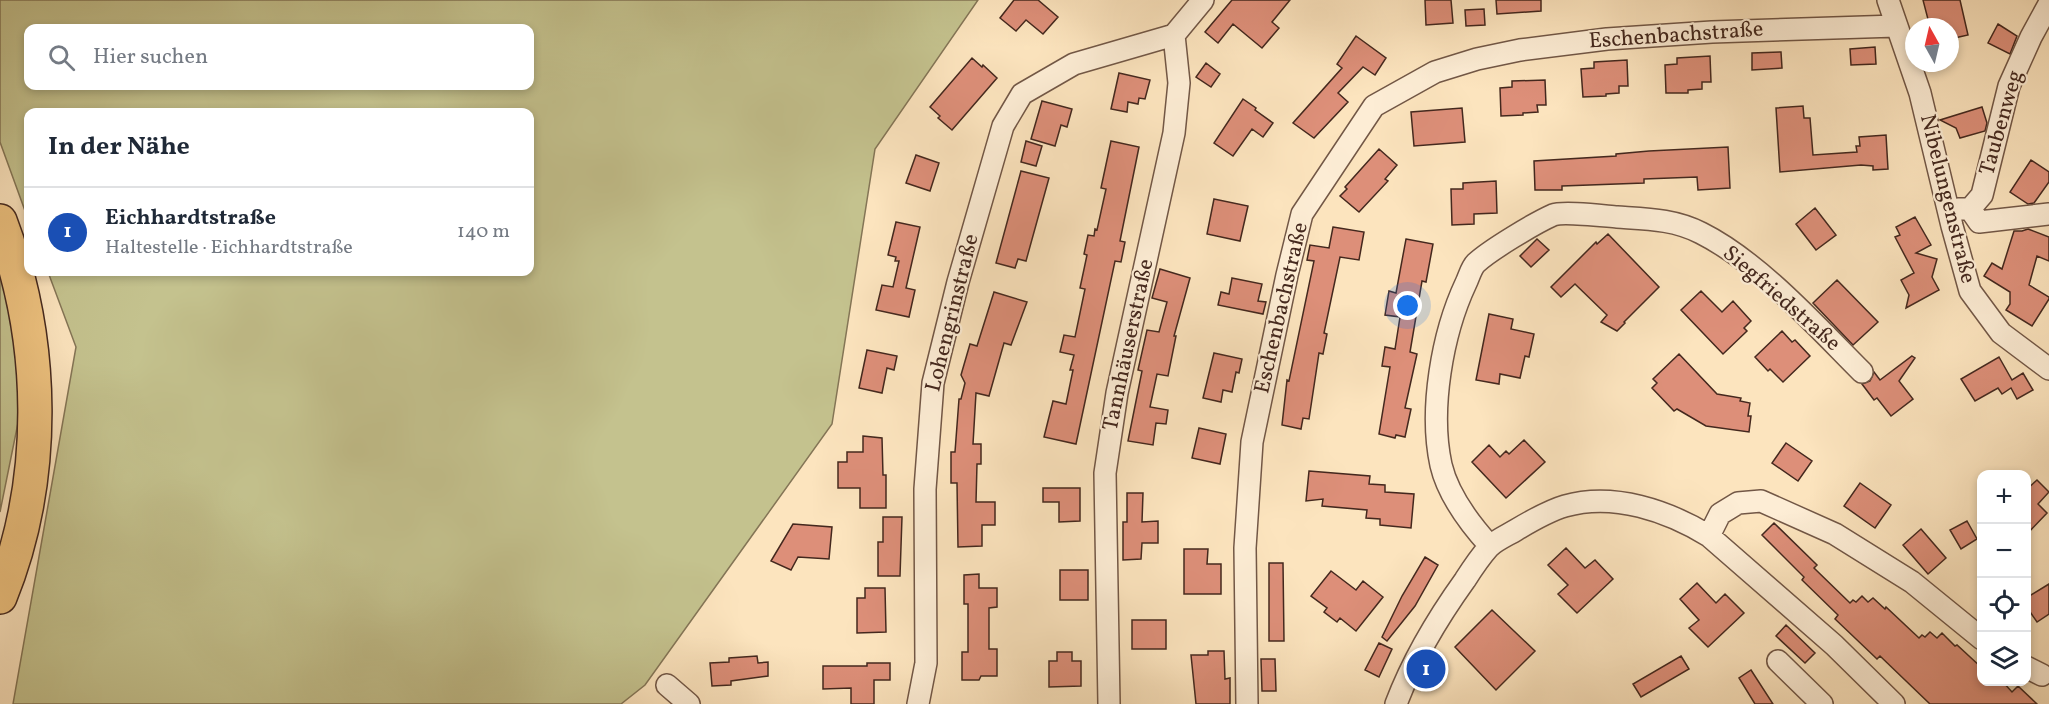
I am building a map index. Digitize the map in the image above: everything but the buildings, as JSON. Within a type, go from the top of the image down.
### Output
[{"type":"main road","points":[[0,221],[16,269],[24,307],[31,357],[35,413],[31,480],[26,513],[18,546],[0,597]]},
{"type":"street","points":[[1174,34],[1203,0]]},
{"type":"street","name":"Nibelungenstraße","points":[[1888,0],[1963,219],[1970,291],[2001,333],[2049,369]]},
{"type":"street","name":"Taubenweg","points":[[1963,219],[1982,195],[2009,86],[2049,3]]},
{"type":"street","name":"Eschenbachstraße","points":[[1248,704],[1245,548],[1252,442],[1287,275],[1302,214],[1374,106],[1435,72],[1477,59],[1520,50],[1607,39],[1712,32],[1896,26]]},
{"type":"street","name":"Lohengrinstraße","points":[[918,704],[926,663],[925,489],[933,383],[958,282],[1004,126],[1022,94],[1074,64],[1174,34]]},
{"type":"street","name":"Tannhäuserstraße","points":[[1109,704],[1105,473],[1117,393],[1174,133],[1179,83],[1174,34]]},
{"type":"street","name":"Siegfriedstraße","points":[[1490,546],[1471,526],[1451,490],[1442,467],[1435,423],[1444,346],[1456,304],[1475,264],[1503,244],[1555,214],[1664,220],[1700,232],[1745,261],[1794,304],[1862,372]]},
{"type":"street","points":[[1963,219],[2049,214]]},
{"type":"street","points":[[1709,536],[1720,514],[1738,503],[1761,501],[1835,534],[1912,582],[1977,635]]},
{"type":"street","points":[[1396,704],[1424,642],[1490,546],[1532,520],[1566,506],[1599,502],[1629,504],[1661,512],[1709,536],[1834,645],[1894,704]]},
{"type":"street","points":[[1778,661],[1822,704]]},
{"type":"street","points":[[667,686],[689,704]]},
{"type":"shaded area","points":[[0,0],[978,0],[875,149],[832,424],[645,685],[621,704],[13,704],[76,347],[49,276],[534,276],[534,108],[24,108],[24,208],[0,142]]},
{"type":"shaded area","points":[[0,271],[18,333],[19,418],[0,512]]},
{"type":"place","name":"Eichhardtstraße","points":[[1426,669]]}]
